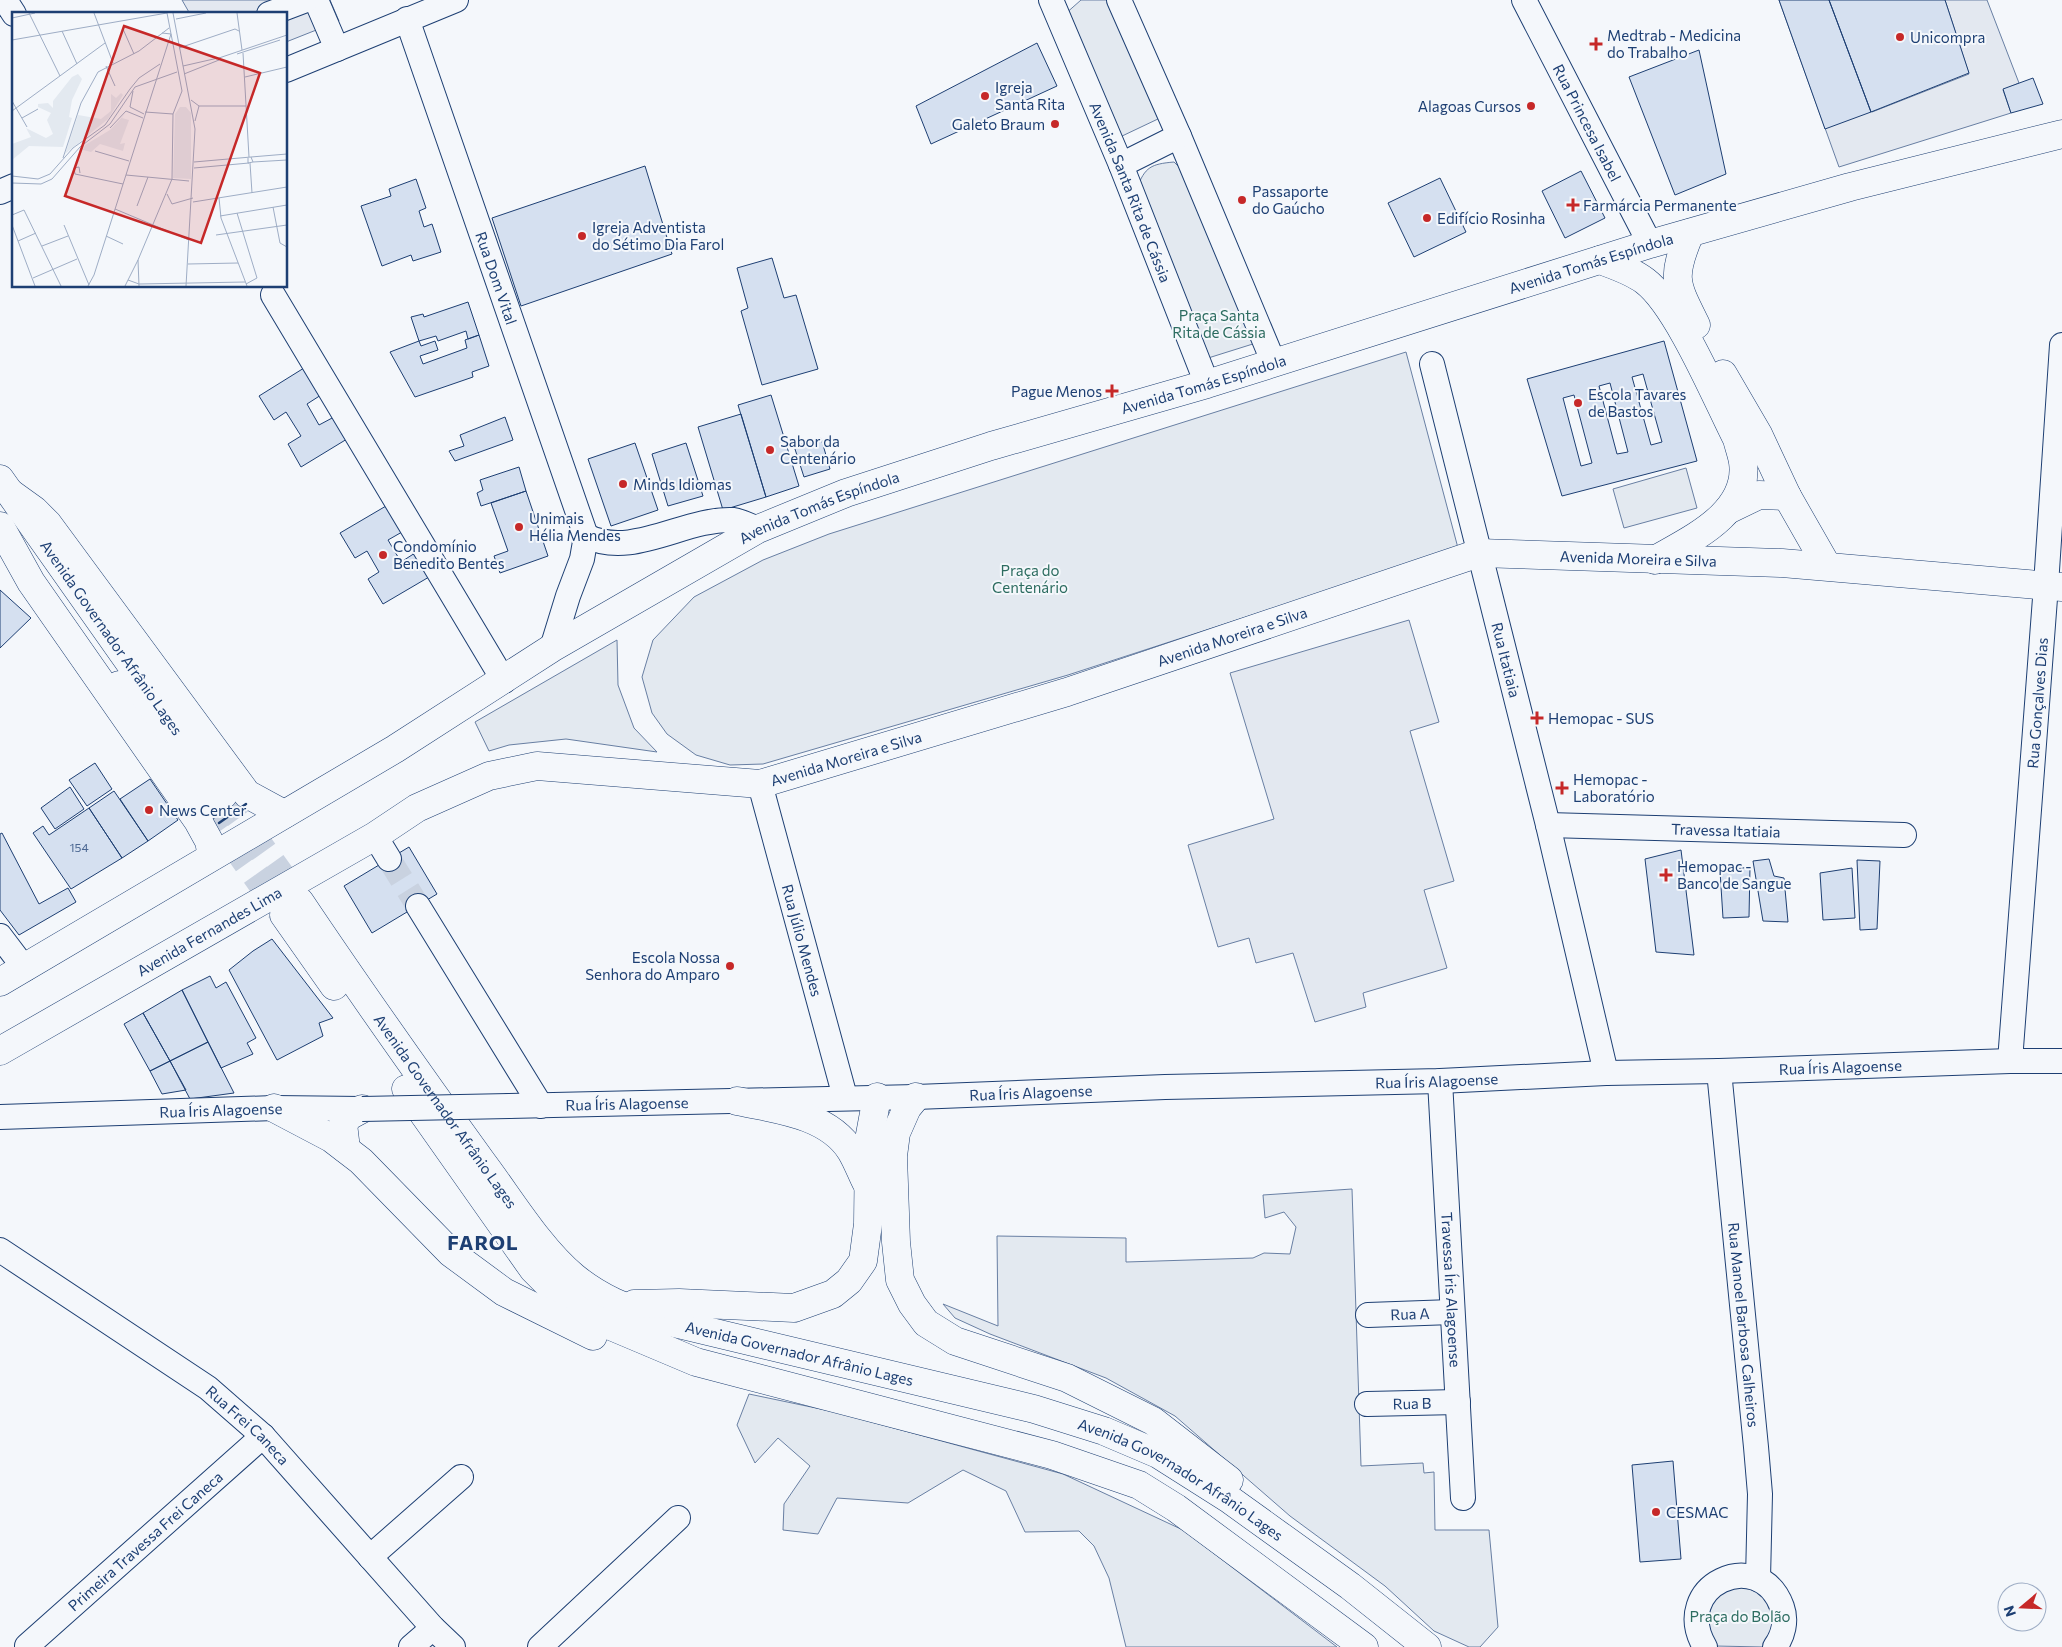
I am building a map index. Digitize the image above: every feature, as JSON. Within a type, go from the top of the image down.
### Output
[{"type":"main road","name":"Avenida Tomás Espíndola","points":[[284,814],[395,749],[504,681],[552,648],[758,529],[846,493],[991,446],[1207,384],[1273,361],[1650,244],[1850,188],[2062,134]]},
{"type":"main road","points":[[1690,233],[1677,268],[1677,280],[1683,298],[1700,334],[1758,434],[1787,496],[1827,566]]},
{"type":"main road","points":[[1600,260],[1628,271],[1646,282],[1665,302],[1720,406],[1737,440],[1743,463],[1741,487],[1728,510]]},
{"type":"main road","points":[[5,486],[34,510],[57,536],[247,794],[284,814]]},
{"type":"main road","name":"Avenida Governador Afrânio Lages","points":[[0,520],[215,801],[5,486]]},
{"type":"main road","points":[[1655,560],[1710,526],[1728,510],[1759,495],[1787,496]]},
{"type":"main road","points":[[0,526],[31,582],[198,821],[208,841],[212,856]]},
{"type":"main road","name":"Avenida Moreira e Silva","points":[[417,808],[489,776],[537,766],[760,784],[1067,692],[1479,554],[1782,563],[2054,586]]},
{"type":"main road","name":"Avenida Fernandes Lima","points":[[0,1051],[382,847],[417,808]]},
{"type":"main road","points":[[0,982],[284,814]]},
{"type":"main road","name":"Avenida Governador Afrânio Lages","points":[[1364,1647],[1176,1508],[1139,1485],[1052,1455],[696,1362],[587,1316],[562,1298],[534,1269],[292,909],[382,1024],[555,1258],[573,1276],[615,1304],[658,1320],[1034,1409],[1104,1431],[1158,1454],[1229,1499],[1350,1586],[1427,1647]]},
{"type":"main road","points":[[615,1304],[680,1303],[794,1308],[833,1294],[849,1281],[863,1261],[868,1224],[869,1140],[877,1097]]},
{"type":"main road","points":[[916,1098],[907,1108],[896,1133],[893,1156],[896,1242],[900,1280],[912,1304],[926,1323],[955,1341],[1067,1378],[1153,1421],[1231,1482],[1279,1535]]},
{"type":"main road","points":[[737,1101],[795,1113],[830,1130],[850,1150],[868,1186]]},
{"type":"main road","points":[[274,1108],[331,1138],[361,1161],[451,1253],[504,1292],[596,1338],[696,1362]]},
{"type":"main road","points":[[346,1149],[343,1124],[349,1116],[362,1109]]},
{"type":"street","points":[[5,0],[13,12]]},
{"type":"street","points":[[274,12],[306,0]]},
{"type":"street","points":[[316,0],[336,49]]},
{"type":"street","points":[[288,69],[456,0]]},
{"type":"street","name":"Avenida Santa Rita de Cássia","points":[[1051,0],[1121,165],[1207,384]]},
{"type":"street","points":[[1118,0],[1179,136],[1273,361]]},
{"type":"street","name":"Rua Princesa Isabel","points":[[1524,0],[1650,244]]},
{"type":"street","name":"Rua Dom Vital","points":[[407,19],[586,536],[582,560],[568,596],[552,648]]},
{"type":"street","points":[[1121,165],[1179,136]]},
{"type":"street","points":[[0,192],[12,187]]},
{"type":"street","points":[[273,295],[504,681]]},
{"type":"street","name":"Rua Gonçalves Dias","points":[[2010,1061],[2054,586],[2062,345]]},
{"type":"street","name":"Rua Itatiaia","points":[[1432,364],[1548,825],[1606,1073]]},
{"type":"street","points":[[586,536],[598,542],[611,544],[653,536],[689,526],[734,520],[758,529]]},
{"type":"street","name":"Rua Júlio Mendes","points":[[760,784],[845,1097]]},
{"type":"street","name":"Travessa Itatiaia","points":[[1548,825],[1904,835]]},
{"type":"street","points":[[418,906],[541,1106]]},
{"type":"street","points":[[0,936],[25,968]]},
{"type":"street","name":"Rua Íris Alagoense","points":[[0,1117],[274,1108],[362,1109],[845,1097],[916,1098],[1165,1087],[1440,1082],[1606,1073],[1719,1072],[2010,1061],[2062,1061]]},
{"type":"street","name":"Rua Manoel Barbosa Calheiros","points":[[1719,1072],[1760,1494],[1758,1579]]},
{"type":"street","name":"Travessa Íris Alagoense","points":[[1440,1082],[1463,1498]]},
{"type":"street","name":"Rua Frei Caneca","points":[[0,1250],[208,1388],[262,1436],[433,1628],[453,1647]]},
{"type":"street","name":"Rua A","points":[[1368,1315],[1452,1312]]},
{"type":"street","name":"Rua B","points":[[1367,1404],[1458,1402]]},
{"type":"street","name":"Primeira Travessa Frei Caneca","points":[[27,1646],[262,1436]]},
{"type":"street","points":[[370,1558],[461,1477]]},
{"type":"street","points":[[540,1647],[678,1518]]},
{"type":"street","points":[[1706,1647],[1699,1636],[1696,1622],[1697,1607],[1704,1594],[1719,1581],[1738,1575],[1758,1579],[1770,1587],[1779,1598],[1784,1612],[1784,1626],[1775,1647]]},
{"type":"street","points":[[411,1647],[433,1628]]},
{"type":"green space","points":[[1081,0],[1108,0],[1160,118],[1120,137],[1064,15]]},
{"type":"green space","name":"Praça Santa Rita de Cássia","points":[[1174,162],[1185,173],[1256,343],[1205,359],[1137,188],[1143,175],[1150,168]]},
{"type":"green space","name":"Praça do Centenário","points":[[1406,352],[1458,548],[1068,675],[763,764],[730,765],[696,755],[667,734],[652,713],[642,677],[653,640],[694,597],[763,560],[829,534]]},
{"type":"green space","points":[[1686,468],[1697,508],[1624,528],[1613,489]]},
{"type":"green space","points":[[617,640],[618,685],[634,728],[657,752],[566,739],[509,745],[489,751],[475,722]]},
{"type":"green space","points":[[1352,1189],[1361,1466],[1423,1463],[1424,1473],[1434,1472],[1435,1530],[1489,1530],[1498,1627],[1480,1647],[1469,1647],[1434,1631],[1385,1586],[1290,1516],[1175,1416],[1106,1378],[990,1334],[955,1318],[943,1304],[998,1326],[997,1236],[1126,1238],[1126,1262],[1253,1258],[1264,1253],[1290,1254],[1296,1227],[1284,1212],[1265,1218],[1263,1195]]},
{"type":"green space","points":[[749,1394],[835,1412],[1063,1474],[1183,1530],[1337,1647],[1126,1647],[1109,1578],[1094,1546],[1079,1531],[1025,1532],[1006,1491],[963,1470],[908,1503],[837,1498],[818,1534],[783,1530],[784,1504],[810,1466],[778,1438],[755,1463],[737,1425]]},
{"type":"green space","name":"Praça do Bolão","points":[[1737,1584],[1762,1592],[1776,1618],[1764,1647],[1715,1646],[1706,1614],[1707,1608],[1716,1597]]},
{"type":"shaded area","points":[[182,0],[330,0],[339,21],[288,41],[288,12],[189,12]]},
{"type":"shaded area","points":[[1779,0],[1829,0],[1872,112],[1969,74],[1945,0],[1987,0],[2019,83],[2003,90],[2011,113],[1839,167]]},
{"type":"shaded area","points":[[1409,620],[1439,722],[1410,731],[1454,881],[1424,890],[1447,968],[1363,993],[1366,1007],[1315,1022],[1293,953],[1256,963],[1249,938],[1218,947],[1188,845],[1274,819],[1230,673]]},
{"type":"building","points":[[1779,0],[1829,0],[1871,112],[1825,129]]},
{"type":"building","name":"Unicompra","points":[[1829,0],[1945,0],[1969,73],[1871,112]]},
{"type":"building","name":"Igreja Santa Rita","points":[[1037,43],[1057,86],[931,144],[916,106]]},
{"type":"building","points":[[1699,50],[1726,174],[1675,195],[1629,77]]},
{"type":"building","points":[[2033,78],[2043,104],[2011,113],[2003,89]]},
{"type":"building","name":"Igreja Adventista do Sétimo Dia Farol","points":[[645,166],[672,254],[521,306],[492,218]]},
{"type":"building","name":"Farmárcia Permanente","points":[[1581,171],[1605,218],[1565,238],[1542,191]]},
{"type":"building","name":"Edifício Rosinha","points":[[1440,178],[1466,232],[1414,257],[1388,203]]},
{"type":"building","points":[[416,179],[426,208],[419,211],[424,227],[432,224],[441,252],[413,261],[411,255],[382,266],[361,206],[391,196],[389,189]]},
{"type":"building","points":[[772,258],[784,298],[796,295],[818,369],[762,385],[741,311],[748,308],[737,268]]},
{"type":"building","points":[[468,302],[479,335],[468,339],[466,331],[438,341],[436,336],[419,341],[411,317],[423,314],[424,317]]},
{"type":"building","points":[[479,335],[489,366],[472,372],[473,377],[415,397],[390,352],[419,341],[421,346],[435,341],[438,350],[420,356],[423,364],[467,348],[465,340]]},
{"type":"building","points":[[1664,341],[1697,461],[1562,496],[1527,379]],"holes":[[[1643,374],[1662,442],[1651,445],[1632,377]],[[1610,383],[1628,452],[1617,454],[1599,386]],[[1574,395],[1592,463],[1581,466],[1563,398]]]},
{"type":"building","points":[[304,368],[321,395],[307,404],[319,425],[334,417],[347,439],[301,467],[288,444],[301,436],[286,412],[274,420],[259,396]]},
{"type":"building","name":"Sabor da Centenário","points":[[771,395],[799,486],[766,497],[738,405]]},
{"type":"building","points":[[741,414],[766,497],[723,510],[698,427]]},
{"type":"building","points":[[505,417],[513,440],[455,461],[449,451],[464,446],[460,435]]},
{"type":"building","points":[[821,438],[830,469],[804,477],[794,446]]},
{"type":"building","name":"Minds Idiomas","points":[[635,443],[658,510],[611,526],[588,459]]},
{"type":"building","points":[[686,443],[703,496],[668,506],[652,454]]},
{"type":"building","points":[[519,467],[526,491],[481,506],[477,493],[483,490],[480,480]]},
{"type":"building","name":"Unimais Hélia Mendes","points":[[526,491],[548,556],[500,573],[494,556],[508,551],[491,503]]},
{"type":"building","name":"Condomínio Benedito Bentes","points":[[386,506],[402,532],[388,540],[401,562],[415,553],[429,577],[383,604],[368,579],[379,572],[367,551],[355,558],[340,533]]},
{"type":"building","points":[[0,590],[31,618],[0,648]]},
{"type":"building","points":[[95,763],[112,789],[87,806],[69,780]]},
{"type":"building","name":"News Center","points":[[150,779],[178,820],[148,841],[120,799]]},
{"type":"building","points":[[70,787],[84,809],[55,829],[41,808]]},
{"type":"building","points":[[114,791],[148,841],[122,858],[89,808]]},
{"type":"building","points":[[89,808],[122,858],[71,889],[33,833],[43,826],[49,835]]},
{"type":"building","points":[[2,833],[39,904],[68,888],[76,902],[19,935],[0,910],[0,834]]},
{"type":"building","points":[[409,847],[437,894],[372,933],[344,886]]},
{"type":"building","points":[[1681,850],[1694,955],[1656,952],[1645,859]]},
{"type":"building","points":[[1769,859],[1774,876],[1784,878],[1788,922],[1763,921],[1753,861]]},
{"type":"building","points":[[1857,860],[1880,861],[1877,929],[1860,930]]},
{"type":"building","points":[[1750,867],[1749,917],[1723,918],[1720,871]]},
{"type":"building","points":[[1852,868],[1855,918],[1823,920],[1820,873]]},
{"type":"building","points":[[272,939],[333,1018],[319,1023],[323,1036],[277,1060],[229,970]]},
{"type":"building","points":[[210,976],[216,988],[226,982],[256,1038],[247,1043],[253,1054],[221,1068],[182,990]]},
{"type":"building","points":[[182,990],[208,1042],[170,1061],[143,1013]]},
{"type":"building","points":[[143,1013],[170,1061],[150,1071],[124,1024]]},
{"type":"building","points":[[208,1042],[234,1093],[190,1099],[170,1061]]},
{"type":"building","points":[[170,1061],[186,1090],[162,1094],[150,1071]]},
{"type":"building","name":"CESMAC","points":[[1673,1461],[1681,1559],[1640,1562],[1632,1465]]},
{"type":"tunnel","points":[[223,795],[300,902]]},
{"type":"tunnel","points":[[207,806],[284,915]]},
{"type":"tunnel","points":[[389,859],[418,906]]},
{"type":"wall","points":[[219,823],[246,804]]},
{"type":"place","name":"Unicompra","points":[[1900,37]]},
{"type":"place","name":"Medtrab - Medicina do Trabalho","points":[[1596,44]]},
{"type":"place","name":"Igreja Santa Rita","points":[[985,96]]},
{"type":"place","name":"Alagoas Cursos","points":[[1531,106]]},
{"type":"place","name":"Galeto Braum","points":[[1055,124]]},
{"type":"place","name":"Passaporte do Gaúcho","points":[[1242,200]]},
{"type":"place","name":"Farmárcia Permanente","points":[[1573,205]]},
{"type":"place","name":"Edifício Rosinha","points":[[1427,218]]},
{"type":"place","name":"Igreja Adventista do Sétimo Dia Farol","points":[[582,236]]},
{"type":"place","name":"Pague Menos","points":[[1112,391]]},
{"type":"place","name":"Escola Tavares de Bastos","points":[[1578,403]]},
{"type":"place","name":"Sabor da Centenário","points":[[770,450]]},
{"type":"place","name":"Minds Idiomas","points":[[623,484]]},
{"type":"place","name":"Unimais Hélia Mendes","points":[[519,527]]},
{"type":"place","name":"Condomínio Benedito Bentes","points":[[383,555]]},
{"type":"place","name":"Hemopac - SUS","points":[[1537,718]]},
{"type":"place","name":"Hemopac - Laboratório","points":[[1562,788]]},
{"type":"place","name":"News Center","points":[[149,810]]},
{"type":"place","name":"Hemopac - Banco de Sangue","points":[[1666,875]]},
{"type":"place","name":"Escola Nossa Senhora do Amparo","points":[[730,966]]},
{"type":"place","name":"CESMAC","points":[[1656,1512]]},
{"type":"district","name":"FAROL","points":[[483,1242]]}]
